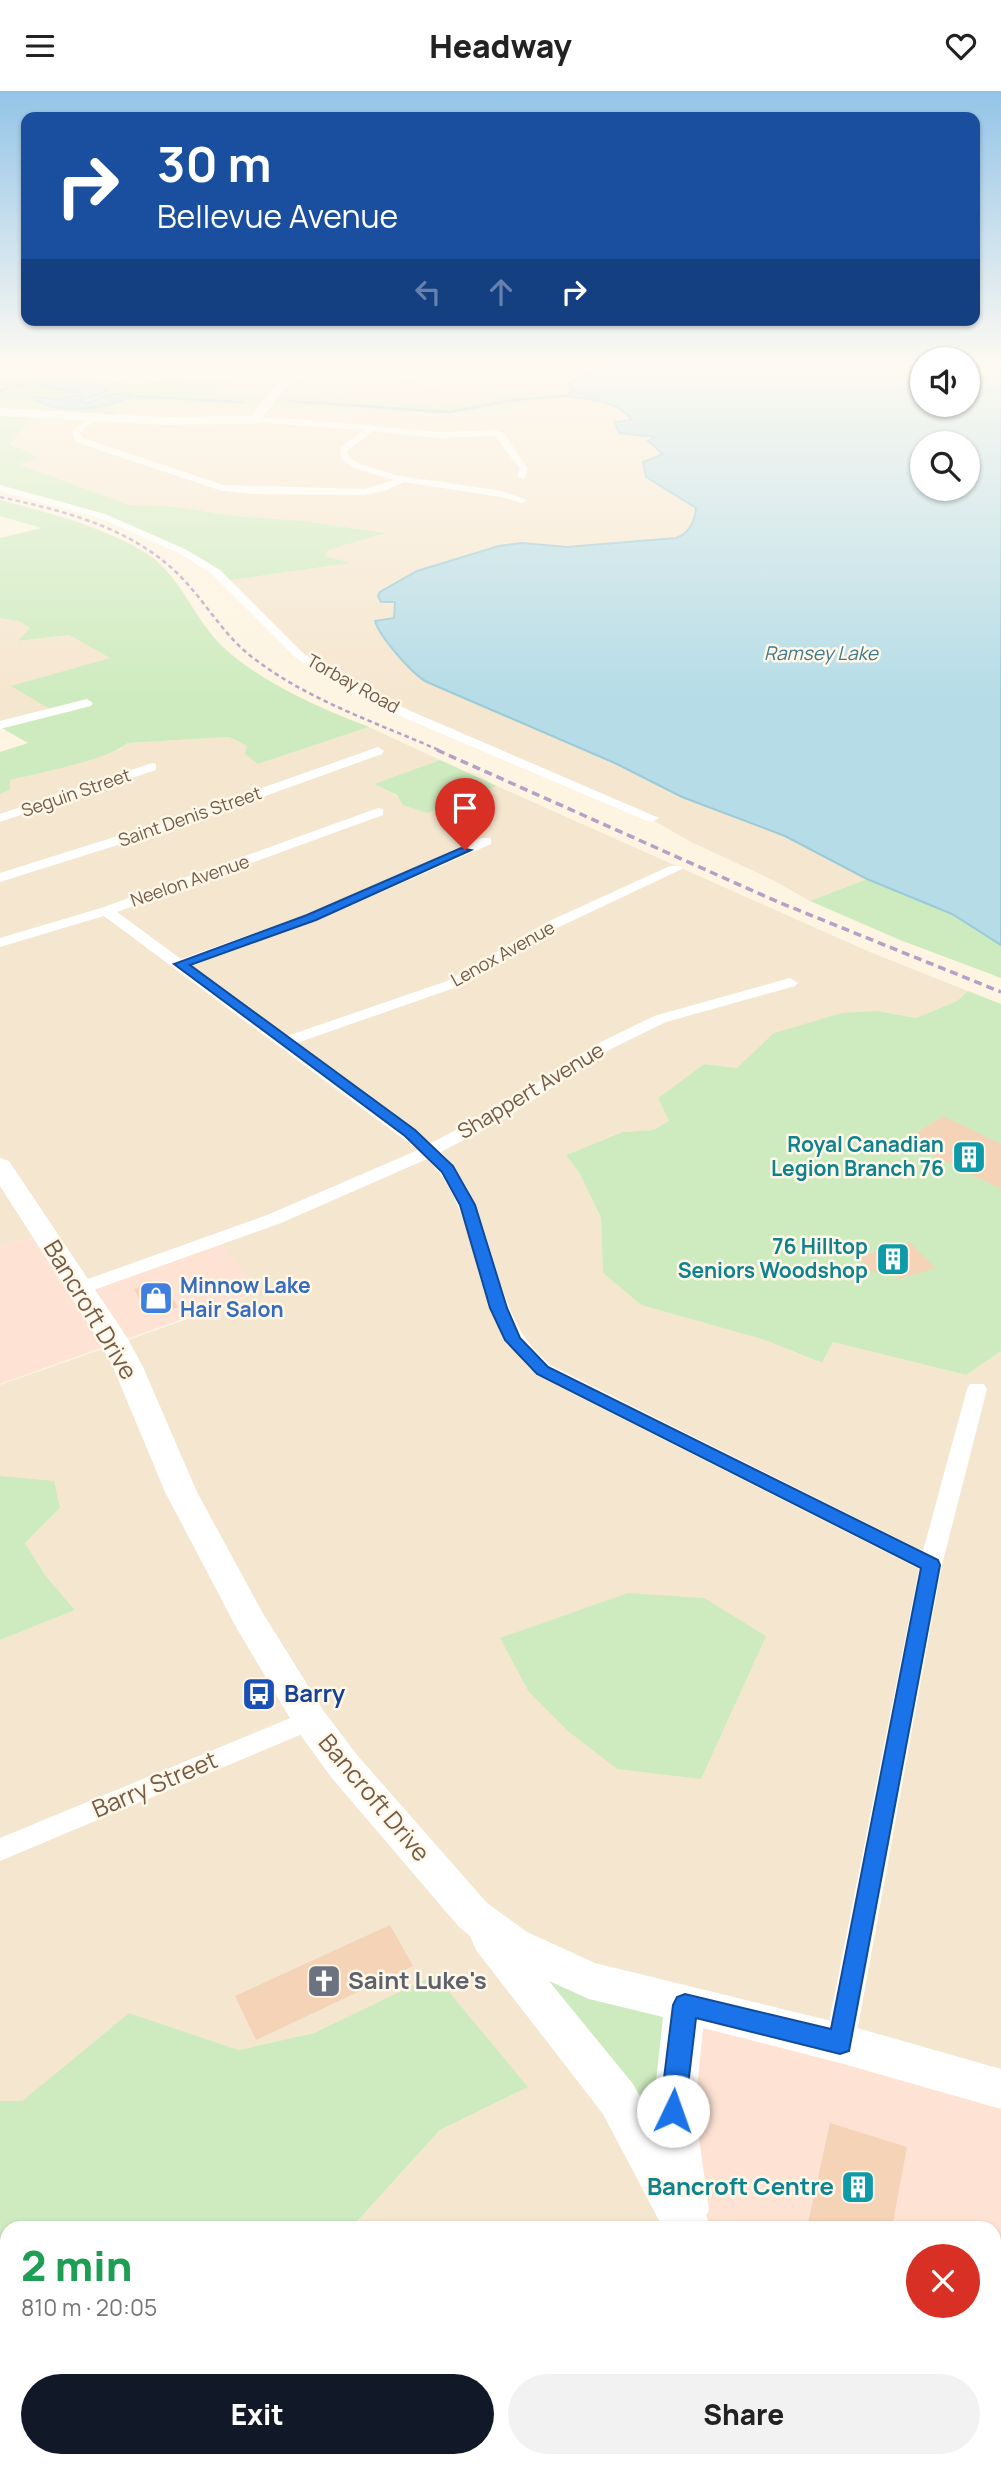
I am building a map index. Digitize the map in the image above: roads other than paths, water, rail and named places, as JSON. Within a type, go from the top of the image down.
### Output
[{"type":"main road","name":"Bancroft Drive","points":[[0,1166],[80,1287],[128,1367],[193,1515],[248,1618],[310,1720],[344,1766],[473,1915],[513,1945],[589,1980],[840,2043],[1001,2089]]},
{"type":"main road","points":[[473,1915],[618,2099],[684,2221]]},
{"type":"main road","points":[[685,2005],[673,2111],[687,2221]]},
{"type":"street","points":[[183,475],[222,488],[254,491],[365,492],[382,489],[405,478]]},
{"type":"street","points":[[389,475],[502,494],[522,500]]},
{"type":"street","name":"Torbay Road","points":[[0,488],[102,516],[182,551],[216,572],[299,655],[332,678],[409,715],[652,818]]},
{"type":"street","points":[[0,725],[88,703]]},
{"type":"street","name":"Saint Denis Street","points":[[0,878],[202,814],[378,751]]},
{"type":"street","name":"Seguin Street","points":[[0,818],[152,767]]},
{"type":"street","name":"Neelon Avenue","points":[[0,943],[106,911],[378,812]]},
{"type":"street","points":[[181,964],[321,914],[486,841]]},
{"type":"street","name":"Lenox Avenue","points":[[287,1041],[452,983],[552,925],[675,869]]},
{"type":"street","points":[[106,911],[410,1133],[448,1169],[468,1205],[499,1308],[513,1340],[542,1370],[931,1565]]},
{"type":"street","name":"Shappert Avenue","points":[[80,1287],[274,1219],[430,1151],[500,1114],[603,1047],[660,1019],[790,983]]},
{"type":"street","points":[[840,2043],[931,1565],[977,1389]]},
{"type":"street","name":"Barry Street","points":[[0,1850],[310,1720]]},
{"type":"water","name":"Ramsey Lake","points":[[646,475],[910,475],[910,501],[980,501],[980,475],[1001,475],[1001,945],[952,914],[867,879],[785,836],[682,797],[617,764],[427,682],[405,664],[375,621],[394,618],[395,602],[381,602],[378,596],[380,592],[417,571],[499,546],[522,543],[567,547],[676,538],[691,526],[696,508]]},
{"type":"railway","points":[[0,497],[97,524],[142,546],[182,578],[245,651],[277,675],[322,700],[441,751]]},
{"type":"railway","points":[[437,750],[778,902],[1001,992]]},
{"type":"place","name":"Royal Canadian Legion Branch 76","points":[[969,1157]]},
{"type":"place","name":"76 Hilltop Seniors Woodshop","points":[[893,1259]]},
{"type":"place","name":"Minnow Lake Hair Salon","points":[[156,1298]]},
{"type":"place","name":"Barry","points":[[259,1694]]},
{"type":"place","name":"Saint Luke's","points":[[324,1981]]},
{"type":"place","name":"Bancroft Centre","points":[[858,2187]]}]
